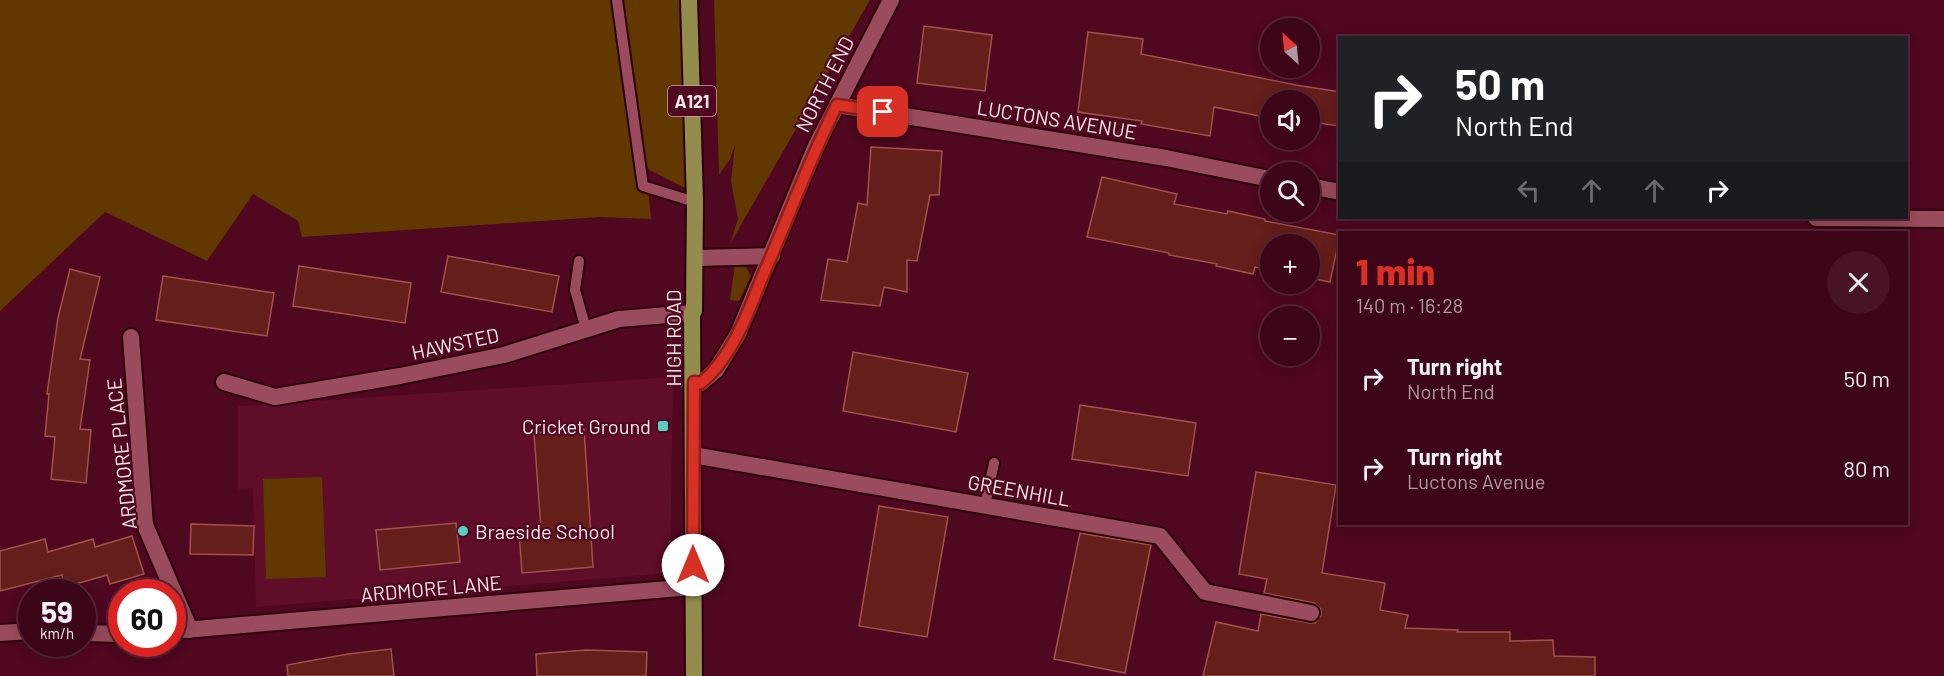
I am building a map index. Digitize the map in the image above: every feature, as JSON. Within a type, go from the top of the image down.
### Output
[{"type":"main road","name":"HIGH ROAD","points":[[689,0],[695,202],[694,311],[692,313],[694,676]]},
{"type":"street","name":"NORTH END","points":[[694,382],[701,383],[717,370],[738,333],[772,256],[815,148],[891,0]]},
{"type":"street","name":"LUCTONS AVENUE","points":[[837,105],[1166,158],[1260,176]]},
{"type":"street","points":[[1320,188],[1338,192]]},
{"type":"street","points":[[1908,219],[1944,219]]},
{"type":"street","points":[[695,258],[772,256]]},
{"type":"street","name":"HAWSTED","points":[[224,382],[275,397],[400,376],[504,355],[619,319],[692,313]]},
{"type":"street","name":"ARDMORE PLACE","points":[[131,337],[145,525],[190,630]]},
{"type":"street","name":"GREENHILL","points":[[693,455],[1160,536],[1205,592],[1311,613]]},
{"type":"street","name":"ARDMORE LANE","points":[[186,630],[693,587]]},
{"type":"street","points":[[0,633],[18,632]]},
{"type":"lane","points":[[617,0],[643,186],[695,202]]},
{"type":"lane","points":[[579,261],[575,291],[586,329]]},
{"type":"lane","points":[[985,506],[994,463]]},
{"type":"shaded area","points":[[0,0],[680,0],[685,188],[646,168],[651,219],[600,217],[302,237],[298,221],[253,194],[207,261],[105,212],[0,311]]},
{"type":"shaded area","points":[[714,0],[870,0],[730,244],[738,219],[731,181],[735,145],[730,159],[719,175]]},
{"type":"shaded area","points":[[735,264],[746,267],[751,276],[739,301],[730,300]]},
{"type":"shaded area","name":"Braeside School","points":[[673,377],[670,573],[256,607],[253,488],[238,489],[238,406]]},
{"type":"shaded area","points":[[322,477],[326,577],[266,579],[263,479]]},
{"type":"building","points":[[924,26],[992,35],[985,91],[917,83]]},
{"type":"building","points":[[1088,32],[1143,39],[1141,54],[1338,92],[1338,126],[1320,123],[1320,90],[1260,90],[1260,116],[1214,107],[1210,136],[1141,124],[1142,121],[1078,112]]},
{"type":"building","points":[[871,147],[942,151],[939,195],[930,195],[917,261],[907,260],[907,292],[884,287],[880,306],[821,300],[828,259],[847,262],[858,203],[867,205]]},
{"type":"building","points":[[1102,177],[1177,194],[1174,204],[1227,214],[1228,211],[1260,218],[1260,222],[1338,235],[1330,282],[1320,280],[1320,234],[1260,234],[1260,268],[1255,267],[1253,274],[1216,266],[1217,264],[1169,255],[1169,253],[1087,237]]},
{"type":"building","points":[[448,256],[559,276],[552,312],[441,292]]},
{"type":"building","points":[[299,266],[411,283],[405,323],[293,306]]},
{"type":"building","points":[[70,269],[100,277],[80,359],[90,360],[80,429],[91,430],[86,483],[51,479],[55,437],[45,436],[49,394],[47,394],[58,318]]},
{"type":"building","points":[[163,276],[274,293],[267,336],[156,320]]},
{"type":"building","points":[[853,352],[968,373],[956,432],[843,411]]},
{"type":"building","points":[[1080,405],[1196,423],[1188,476],[1072,459]]},
{"type":"building","name":"Braeside School","points":[[584,429],[593,567],[522,573],[519,531],[541,529],[534,433]]},
{"type":"building","points":[[1256,472],[1336,485],[1322,573],[1385,583],[1380,610],[1408,615],[1405,628],[1458,630],[1457,632],[1510,632],[1510,641],[1553,640],[1554,656],[1595,657],[1595,676],[1203,676],[1216,622],[1258,631],[1261,614],[1310,623],[1315,623],[1321,616],[1321,609],[1314,603],[1264,593],[1267,579],[1239,574]]},
{"type":"building","points":[[879,506],[948,517],[927,637],[859,626]]},
{"type":"building","points":[[456,523],[460,562],[380,570],[376,530]]},
{"type":"building","points":[[191,524],[254,526],[253,555],[190,554]]},
{"type":"building","points":[[1080,533],[1151,545],[1125,673],[1054,659]]},
{"type":"building","points":[[132,536],[144,574],[127,579],[108,579],[107,575],[93,579],[63,579],[62,575],[46,579],[18,579],[18,586],[0,591],[0,551],[45,539],[48,552],[93,539],[95,547]]},
{"type":"building","points":[[391,649],[394,676],[288,676],[287,665]]},
{"type":"building","points":[[586,650],[647,652],[646,676],[537,676],[536,654]]},
{"type":"place","name":"Cricket Ground","points":[[663,426]]},
{"type":"place","name":"Braeside School","points":[[463,531]]},
{"type":"route","points":[[693,565],[694,382],[701,383],[717,370],[738,333],[772,256],[815,148],[837,105],[883,112]]}]
